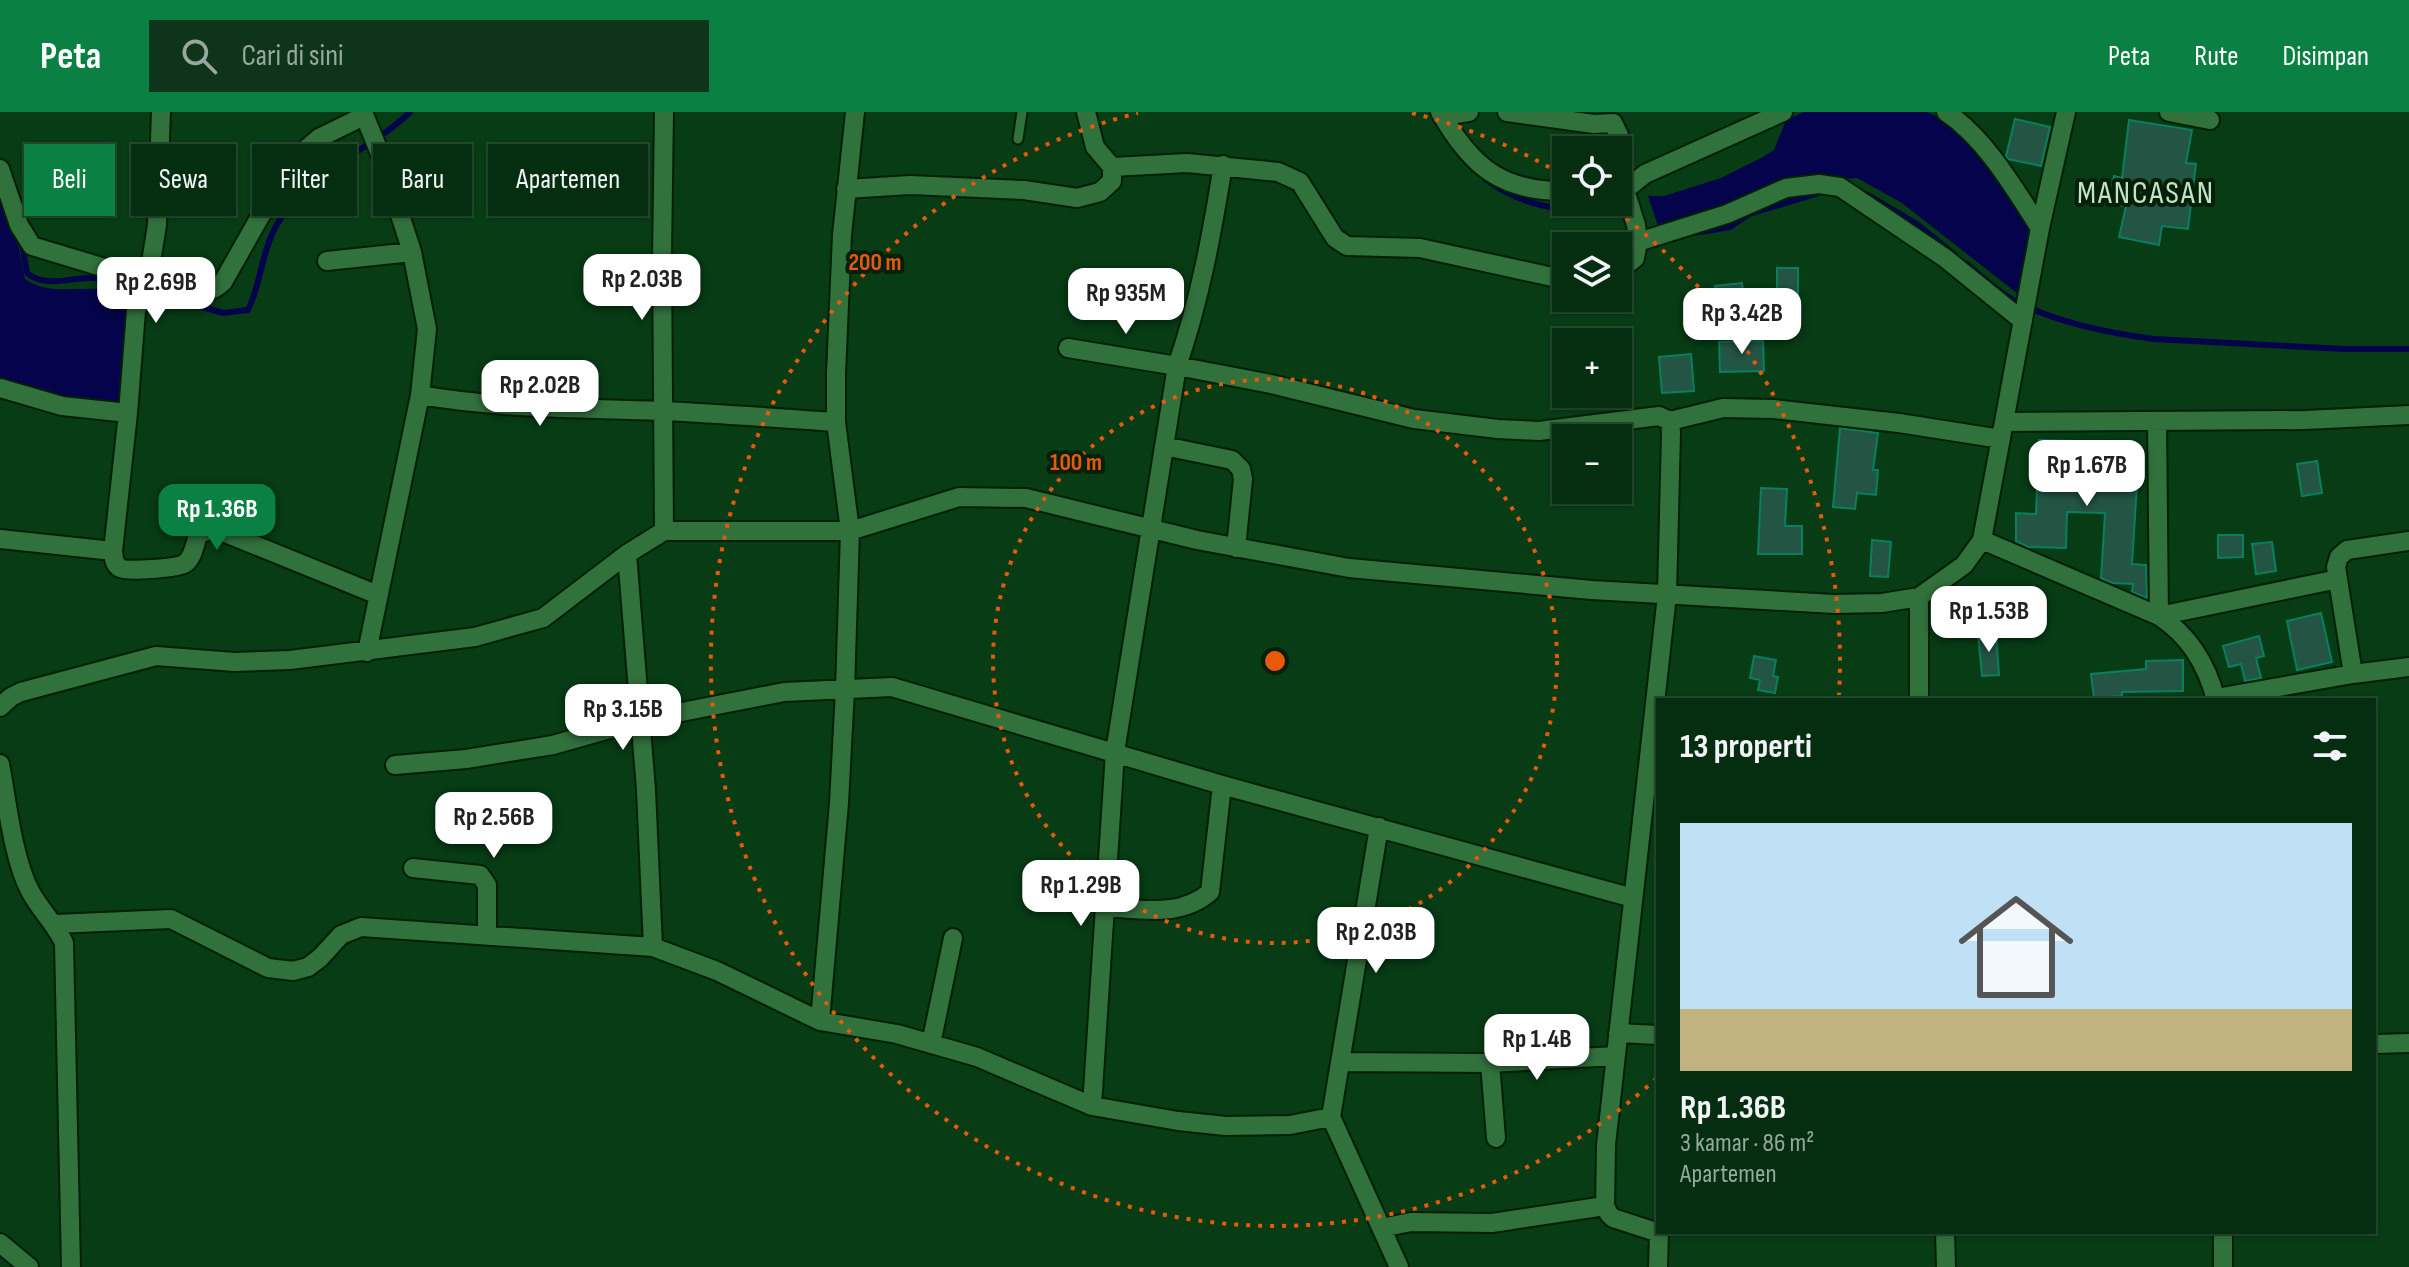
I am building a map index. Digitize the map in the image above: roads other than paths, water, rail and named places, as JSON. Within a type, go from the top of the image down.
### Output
[{"type":"street","points":[[161,112],[157,225],[148,281],[136,311],[114,562],[128,570],[179,565],[190,558],[198,535],[213,528],[378,595]]},
{"type":"street","points":[[664,112],[664,531]]},
{"type":"street","points":[[820,1021],[839,803],[845,690],[850,531],[836,422],[837,343],[846,189],[855,112]]},
{"type":"street","points":[[846,189],[910,185],[1024,190],[1077,198],[1100,192],[1112,181],[1112,167],[1095,147],[1086,112]]},
{"type":"street","points":[[1441,114],[1469,112]]},
{"type":"street","points":[[1507,112],[1594,124],[1613,117]]},
{"type":"street","points":[[1632,183],[1645,174],[1783,112]]},
{"type":"street","points":[[1946,112],[1981,144],[2040,228]]},
{"type":"street","points":[[0,707],[21,692],[156,656],[235,662],[290,660],[475,637],[543,618],[627,554],[664,531],[850,531],[959,497],[1026,498],[1151,530],[1349,568],[1667,595],[1834,604],[1882,603],[1919,597],[1964,565],[1982,540],[2040,228],[2066,112]]},
{"type":"street","points":[[2169,112],[2210,120]]},
{"type":"street","points":[[1441,114],[1478,166],[1507,182],[1552,191]]},
{"type":"street","points":[[0,169],[19,225],[32,246],[192,293],[214,291],[223,282],[291,162],[319,138],[368,125],[412,252],[427,329],[420,395],[367,652]]},
{"type":"street","points":[[1112,167],[1174,163],[1278,172],[1300,182],[1335,238],[1347,246],[1420,248],[1552,277]]},
{"type":"street","points":[[1092,1106],[1115,752],[1177,366],[1192,323],[1209,249],[1223,165]]},
{"type":"street","points":[[1638,242],[1727,214],[1786,188],[1819,184],[1840,187],[1945,258],[2023,321]]},
{"type":"street","points":[[1632,215],[1638,242],[1632,260]]},
{"type":"street","points":[[327,261],[412,252]]},
{"type":"street","points":[[1068,348],[1271,384],[1414,419],[1498,429],[1539,431],[1659,416],[1670,421],[1723,408],[1774,409],[1899,423],[2003,430],[2157,421],[2305,420],[2409,415]]},
{"type":"street","points":[[0,388],[62,406],[128,413]]},
{"type":"street","points":[[420,395],[453,401],[836,422]]},
{"type":"street","points":[[1659,698],[1667,595],[1670,421]]},
{"type":"street","points":[[2157,421],[2159,616]]},
{"type":"street","points":[[1164,446],[1232,460],[1241,469],[1243,479],[1236,548]]},
{"type":"street","points":[[0,539],[113,551]]},
{"type":"street","points":[[1982,540],[2159,616],[2180,631],[2189,642],[2206,670],[2216,698]]},
{"type":"street","points":[[2353,674],[2336,567],[2339,557],[2347,550],[2409,541]]},
{"type":"street","points":[[627,554],[641,720],[653,947]]},
{"type":"street","points":[[2159,616],[2338,579]]},
{"type":"street","points":[[1919,597],[1919,698]]},
{"type":"street","points":[[2221,698],[2409,667]]},
{"type":"street","points":[[395,765],[466,759],[553,745],[641,720],[784,692],[892,687],[1222,785],[1633,898]]},
{"type":"street","points":[[1656,740],[1649,833],[1633,898],[1615,1056],[1606,1145],[1605,1206],[1613,1218],[1656,1230]]},
{"type":"street","points":[[0,764],[20,864],[30,890],[55,924],[64,943],[71,1267]]},
{"type":"street","points":[[1103,907],[1170,910],[1197,903],[1210,892],[1222,785]]},
{"type":"street","points":[[1379,827],[1331,1117],[1399,1267]]},
{"type":"street","points":[[413,868],[480,875],[484,878],[487,885],[487,936]]},
{"type":"street","points":[[55,924],[171,919],[268,968],[293,971],[308,967],[341,935],[361,927],[653,947],[717,971],[820,1021],[897,1034],[977,1057],[1092,1106],[1226,1126],[1290,1125],[1331,1117]]},
{"type":"street","points":[[931,1044],[953,938]]},
{"type":"street","points":[[1618,1033],[1656,1035]]},
{"type":"street","points":[[2376,1044],[2409,1043]]},
{"type":"street","points":[[1340,1062],[1490,1063],[1615,1056]]},
{"type":"street","points":[[1490,1063],[1496,1138]]},
{"type":"street","points":[[1381,1228],[1411,1222],[1492,1223],[1605,1206]]},
{"type":"street","points":[[1658,1267],[1666,1234]]},
{"type":"street","points":[[1945,1234],[1946,1267]]},
{"type":"street","points":[[2223,1234],[2223,1267]]},
{"type":"street","points":[[0,1243],[29,1267]]},
{"type":"lane","points":[[1018,139],[1022,112]]},
{"type":"waterway","points":[[148,291],[223,313],[248,310],[270,238],[287,208],[319,177],[375,140],[410,112]]},
{"type":"waterway","points":[[1485,179],[1520,199],[1552,208]]},
{"type":"waterway","points":[[1694,233],[1730,227],[1749,214],[1819,193]]},
{"type":"waterway","points":[[1866,194],[1917,224],[1955,255]]},
{"type":"waterway","points":[[22,243],[27,273],[34,278],[49,281],[90,278],[123,282]]},
{"type":"waterway","points":[[1967,264],[2017,302],[2066,321],[2119,334],[2154,339],[2344,349],[2409,349]]},
{"type":"district","name":"MANCASAN","points":[[2146,193]]}]
